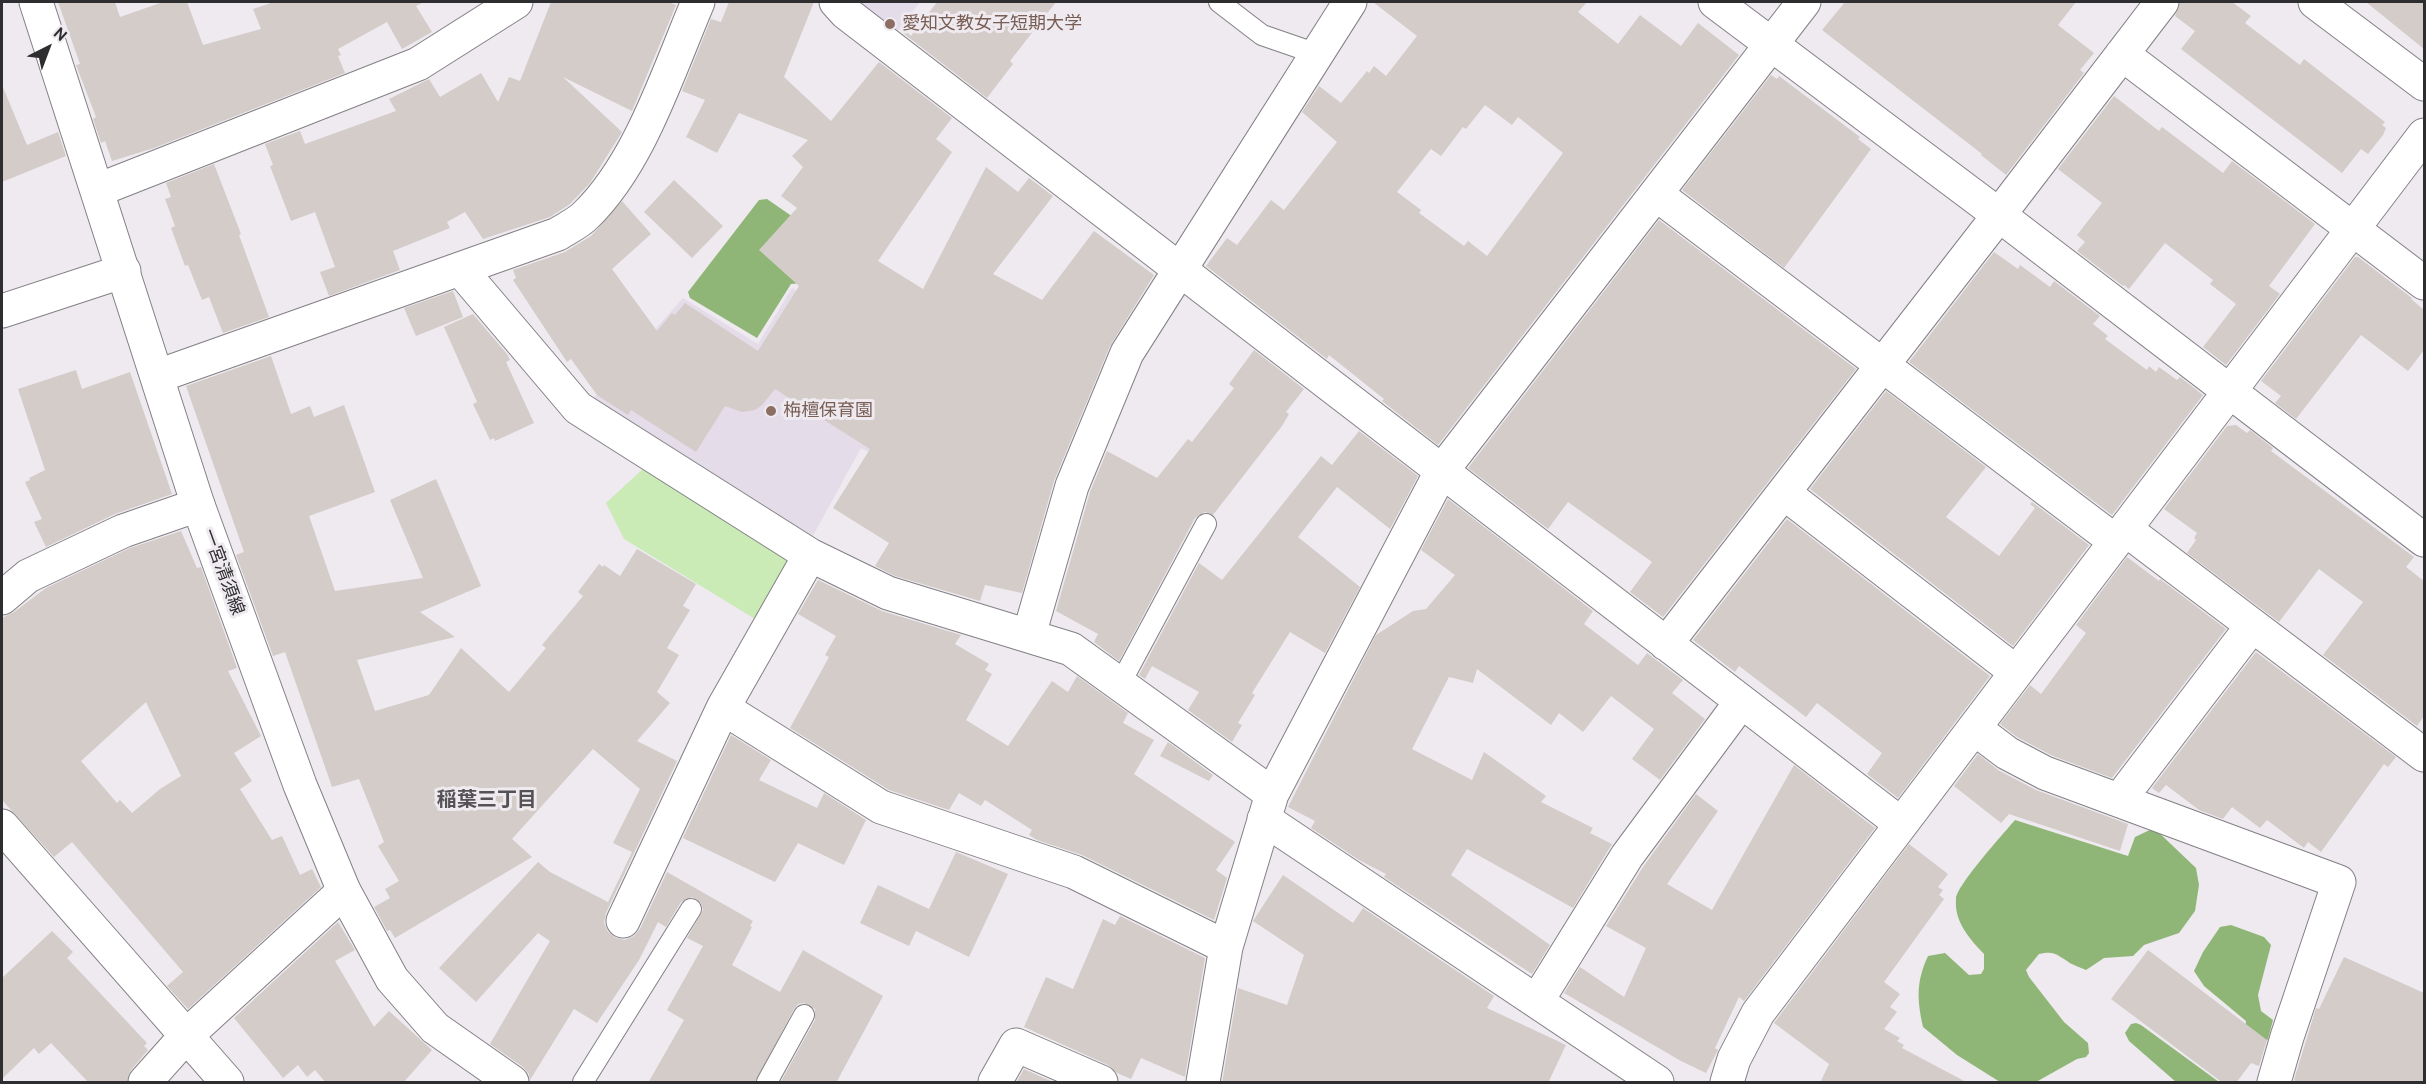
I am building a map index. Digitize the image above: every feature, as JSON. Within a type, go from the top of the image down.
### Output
[{"type":"street","name":"一宮清須線","points":[[36,2],[198,505],[300,785],[344,891],[392,979],[435,1028],[512,1083]]},
{"type":"street","points":[[98,190],[418,64],[516,2]]},
{"type":"street","points":[[158,376],[558,234],[583,218],[614,184],[635,149],[698,2]]},
{"type":"street","points":[[837,2],[846,13],[1180,272],[1901,824]]},
{"type":"street","points":[[1029,635],[1072,486],[1126,352],[1180,272],[1350,2]]},
{"type":"street","points":[[1715,2],[1999,215],[2424,540]]},
{"type":"street","points":[[1203,1083],[1226,947],[1268,807],[1441,472],[1804,2]]},
{"type":"street","points":[[1666,644],[2162,2]]},
{"type":"street","points":[[2315,2],[2424,84]]},
{"type":"street","points":[[2122,54],[2424,282]]},
{"type":"street","points":[[1727,1083],[1734,1059],[1758,1013],[2424,135]]},
{"type":"street","points":[[1656,194],[1883,365],[2120,535],[2252,626],[2424,755]]},
{"type":"street","points":[[460,268],[579,408],[810,555],[888,593],[1071,649],[1120,684],[1268,807],[1537,1001],[1657,1083]]},
{"type":"street","points":[[2,311],[124,271]]},
{"type":"street","points":[[1784,494],[2016,672]]},
{"type":"street","points":[[2,598],[28,576],[123,531],[198,505]]},
{"type":"street","points":[[623,921],[723,708],[810,555]]},
{"type":"street","points":[[2120,799],[2252,626]]},
{"type":"street","points":[[1537,1001],[1628,856],[1741,702]]},
{"type":"street","points":[[723,708],[881,807],[1074,872],[1226,947]]},
{"type":"street","points":[[1974,728],[2007,753],[2045,773],[2339,882],[2274,1083]]},
{"type":"street","points":[[2,826],[227,1083]]},
{"type":"street","points":[[145,1083],[187,1035],[344,891]]},
{"type":"street","points":[[995,1083],[1016,1045],[1101,1083]]},
{"type":"lane","points":[[1219,2],[1262,35],[1317,54]]},
{"type":"lane","points":[[1120,684],[1206,524]]},
{"type":"lane","points":[[583,1083],[691,909]]},
{"type":"lane","points":[[767,1083],[804,1015]]},
{"type":"shaded area","name":"愛知文教女子短期大学","points":[[852,2],[920,2],[894,36]]},
{"type":"shaded area","name":"栴檀保育園","points":[[792,288],[905,357],[968,505],[861,448],[810,541],[591,401],[683,298],[758,344]]},
{"type":"green space","points":[[767,199],[819,235],[802,283],[791,284],[757,338],[690,298],[688,292],[759,200]]},
{"type":"green space","points":[[645,467],[798,564],[765,625],[624,539],[606,503]]},
{"type":"green space","points":[[2015,820],[2128,856],[2135,837],[2154,828],[2196,868],[2199,885],[2195,911],[2179,933],[2144,945],[2133,956],[2104,958],[2086,970],[2054,953],[2039,954],[2026,970],[2029,977],[2064,1022],[2088,1043],[2089,1053],[2086,1057],[2077,1059],[2036,1082],[2000,1082],[1957,1055],[1923,1027],[1919,999],[1921,974],[1928,956],[1945,953],[1969,975],[1981,974],[1984,969],[1984,954],[1968,936],[1960,922],[1957,915],[1956,898],[1972,871]]},
{"type":"green space","points":[[2231,925],[2264,937],[2271,945],[2258,995],[2261,1011],[2273,1020],[2268,1039],[2260,1048],[2245,1030],[2246,1021],[2204,986],[2194,971],[2203,952],[2220,927]]},
{"type":"green space","points":[[2136,1023],[2219,1082],[2176,1082],[2129,1041],[2125,1033],[2131,1024]]},
{"type":"building","points":[[58,2],[115,2],[120,17],[163,2],[187,2],[203,45],[261,29],[253,9],[274,2],[424,2],[416,6],[432,32],[402,49],[387,22],[338,49],[341,55],[338,56],[345,73],[154,148],[112,161],[105,141],[101,143],[93,119],[96,117],[76,65],[80,64]]},
{"type":"building","points":[[551,2],[668,2],[676,5],[632,111],[563,77],[622,132],[590,183],[570,204],[550,217],[483,239],[465,212],[447,222],[450,228],[393,251],[400,270],[329,296],[320,272],[335,267],[315,212],[291,221],[270,166],[273,165],[265,144],[300,131],[305,144],[396,111],[389,99],[429,79],[440,97],[481,73],[498,102],[509,77],[520,81]]},
{"type":"building","points":[[729,2],[814,2],[784,77],[831,121],[879,62],[952,118],[936,139],[952,152],[878,261],[923,289],[986,167],[1018,192],[1029,178],[1053,196],[993,274],[1042,300],[1094,231],[1154,275],[1110,346],[1054,481],[1022,593],[985,585],[980,601],[895,576],[875,566],[889,543],[833,508],[870,449],[775,389],[755,410],[742,412],[725,406],[696,452],[631,410],[628,415],[597,395],[571,359],[567,362],[513,280],[516,278],[513,270],[565,252],[591,236],[622,201],[651,234],[612,269],[657,331],[672,313],[675,315],[685,303],[758,351],[799,286],[759,250],[797,208],[781,196],[803,167],[792,156],[808,140],[739,113],[717,153],[686,137],[705,100],[682,91],[711,19],[721,22]]},
{"type":"building","points":[[937,2],[1056,2],[1010,61],[1013,64],[987,98],[903,33],[905,30],[911,36]]},
{"type":"building","points":[[1373,2],[1587,2],[1578,12],[1618,44],[1640,15],[1681,46],[1698,23],[1739,55],[1438,445],[1329,355],[1327,359],[1206,266],[1227,238],[1237,245],[1271,200],[1284,210],[1337,142],[1302,112],[1319,86],[1341,103],[1367,71],[1369,73],[1374,66],[1386,76],[1417,36]],"holes":[[[1485,105],[1512,125],[1518,117],[1563,153],[1487,256],[1468,241],[1464,246],[1419,213],[1421,210],[1397,192],[1431,149],[1441,156],[1463,127],[1466,129]]]},
{"type":"building","points":[[1845,2],[2076,2],[2058,25],[2094,53],[2080,70],[2084,73],[2006,175],[1822,30]]},
{"type":"building","points":[[2180,2],[2232,2],[2251,16],[2245,23],[2300,65],[2304,59],[2385,122],[2382,125],[2386,128],[2383,135],[2368,154],[2361,149],[2342,173],[2181,49],[2195,31],[2175,16]]},
{"type":"building","points":[[2366,2],[2424,2],[2424,49]]},
{"type":"building","points":[[1771,75],[1777,79],[1779,76],[1860,137],[1858,139],[1871,149],[1784,268],[1682,190]]},
{"type":"building","points":[[2,85],[27,145],[58,132],[66,156],[2,182]]},
{"type":"building","points":[[2114,96],[2159,131],[2162,127],[2223,173],[2232,161],[2315,224],[2269,286],[2280,294],[2226,365],[2203,347],[2236,304],[2210,284],[2213,280],[2165,243],[2129,289],[2077,251],[2085,242],[2077,235],[2102,203],[2058,169]]},
{"type":"building","points":[[214,164],[269,317],[223,333],[209,297],[202,300],[188,265],[185,266],[171,228],[175,226],[165,199],[171,197],[166,183]]},
{"type":"building","points":[[674,180],[723,226],[692,258],[644,212]]},
{"type":"building","points":[[1659,220],[1856,369],[1663,617],[1630,592],[1652,562],[1568,502],[1548,529],[1468,468]]},
{"type":"building","points":[[1994,252],[2018,269],[2020,265],[2050,287],[2054,281],[2100,316],[2093,324],[2108,336],[2105,339],[2147,370],[2149,366],[2156,372],[2159,367],[2177,380],[2180,377],[2203,395],[2112,515],[1909,362]]},
{"type":"building","points":[[2355,257],[2412,298],[2424,310],[2424,350],[2408,371],[2361,335],[2296,419],[2275,403],[2281,396],[2261,381]]},
{"type":"building","points":[[453,291],[463,317],[416,336],[404,308]]},
{"type":"building","points":[[473,314],[507,354],[510,360],[506,362],[534,423],[495,441],[494,438],[490,440],[473,404],[477,402],[444,327]]},
{"type":"building","points":[[1254,350],[1304,389],[1286,412],[1289,414],[1282,426],[1213,515],[1205,512],[1195,518],[1119,661],[1094,642],[1098,634],[1056,611],[1090,492],[1107,451],[1157,478],[1188,439],[1192,442],[1234,388],[1229,384]]},
{"type":"building","points":[[271,356],[291,414],[310,406],[314,417],[344,405],[375,492],[309,516],[335,591],[423,578],[390,500],[436,479],[481,586],[420,612],[455,637],[357,660],[375,711],[429,695],[461,648],[509,692],[546,648],[542,645],[583,596],[578,592],[599,564],[620,576],[637,549],[696,584],[683,606],[690,610],[667,648],[679,655],[657,692],[670,703],[637,741],[677,761],[606,913],[604,923],[608,932],[616,938],[625,940],[634,936],[640,929],[667,872],[753,921],[732,965],[780,992],[803,950],[883,996],[836,1083],[780,1083],[815,1020],[815,1009],[804,1003],[798,1004],[794,1009],[755,1083],[648,1083],[684,1020],[667,1010],[703,946],[687,938],[703,910],[701,903],[692,897],[681,902],[666,927],[658,922],[639,960],[597,1023],[574,1009],[530,1080],[529,1074],[523,1067],[490,1044],[550,941],[538,933],[476,1002],[439,968],[538,862],[550,872],[608,902],[632,852],[613,843],[640,789],[593,749],[512,839],[532,857],[395,938],[390,930],[387,931],[374,907],[390,898],[385,889],[399,881],[378,846],[384,842],[359,779],[332,787],[285,652],[273,656],[236,555],[244,552],[186,386]]},
{"type":"building","points":[[76,370],[82,389],[130,372],[172,494],[115,514],[46,547],[34,522],[42,519],[25,482],[45,470],[18,389]]},
{"type":"building","points":[[1886,391],[1986,467],[1946,517],[1999,556],[2035,508],[2030,504],[2032,502],[2089,545],[2013,646],[1810,489]]},
{"type":"building","points":[[2236,425],[2247,433],[2250,430],[2273,448],[2271,451],[2414,557],[2406,567],[2424,581],[2424,716],[2417,726],[2323,655],[2363,602],[2319,569],[2279,622],[2187,553],[2196,540],[2194,538],[2197,533],[2164,509],[2227,426]]},
{"type":"building","points":[[1359,431],[1418,476],[1390,529],[1337,487],[1298,537],[1360,587],[1325,653],[1290,632],[1252,693],[1255,695],[1238,723],[1242,725],[1232,742],[1188,710],[1199,692],[1152,666],[1145,679],[1139,675],[1199,563],[1222,580],[1321,456],[1332,465]]},
{"type":"building","points":[[1448,499],[1593,611],[1584,624],[1638,665],[1647,653],[1683,680],[1672,693],[1705,719],[1660,780],[1632,759],[1654,729],[1611,696],[1583,732],[1559,713],[1551,725],[1477,669],[1473,683],[1449,677],[1412,749],[1472,780],[1484,752],[1546,796],[1541,802],[1593,828],[1590,833],[1612,844],[1573,908],[1467,849],[1451,875],[1550,945],[1532,974],[1384,877],[1386,874],[1359,860],[1311,828],[1315,821],[1288,807],[1376,635],[1413,611],[1426,609],[1455,575],[1421,550]]},
{"type":"building","points":[[1787,519],[1990,676],[1898,798],[1867,774],[1882,753],[1817,703],[1806,717],[1739,666],[1735,672],[1693,640]]},
{"type":"building","points":[[181,531],[197,568],[201,567],[237,668],[228,671],[261,736],[234,753],[252,781],[240,789],[272,840],[282,836],[300,875],[312,869],[321,887],[188,1009],[167,986],[183,972],[72,842],[54,857],[2,800],[2,618],[14,612],[46,588],[130,548]],"holes":[[[146,702],[181,776],[160,789],[132,813],[120,800],[117,803],[81,761]]]},
{"type":"building","points":[[2127,557],[2226,629],[2112,778],[2053,756],[2017,737],[2000,724],[2030,685],[2041,694],[2086,633],[2076,625]]},
{"type":"building","points":[[818,580],[882,611],[961,635],[955,644],[989,664],[985,670],[992,674],[966,720],[1008,746],[1052,681],[1068,692],[1077,676],[1128,713],[1123,723],[1154,740],[1134,774],[1235,842],[1216,870],[1227,878],[1214,920],[1082,855],[1037,840],[1029,835],[1032,830],[985,800],[981,806],[959,793],[949,810],[889,790],[790,728],[829,657],[825,655],[836,636],[798,614]]},
{"type":"building","points":[[2256,652],[2396,757],[2388,767],[2384,764],[2321,852],[2308,842],[2304,848],[2267,820],[2260,828],[2232,807],[2223,819],[2199,810],[2166,785],[2159,793],[2152,788]]},
{"type":"building","points":[[731,735],[771,760],[759,780],[817,808],[824,793],[866,820],[844,865],[798,843],[775,882],[683,838],[674,857]]},
{"type":"building","points":[[1168,742],[1213,775],[1209,781],[1160,756]]},
{"type":"building","points":[[1978,754],[1998,770],[2036,790],[2128,824],[2120,851],[2009,814],[2001,823],[1954,786]]},
{"type":"building","points":[[1794,765],[1875,828],[1744,1001],[1739,997],[1715,1048],[1718,1050],[1706,1073],[1681,1061],[1564,993],[1580,967],[1624,997],[1646,948],[1606,926],[1643,867],[1696,794],[1718,811],[1667,884],[1712,910]]},
{"type":"building","points":[[1909,844],[1948,874],[1938,887],[1943,890],[1939,895],[1944,899],[1884,982],[1900,994],[1890,1007],[1897,1012],[1884,1029],[1900,1038],[1897,1041],[1904,1045],[1902,1048],[1968,1083],[1820,1083],[1829,1064],[1774,1023]]},
{"type":"building","points":[[956,852],[1008,874],[969,957],[916,931],[909,946],[860,923],[878,885],[929,909]]},
{"type":"building","points":[[1283,875],[1353,923],[1363,908],[1494,996],[1487,1008],[1566,1045],[1548,1083],[1222,1083],[1238,988],[1287,1005],[1304,955],[1253,921]]},
{"type":"building","points":[[1120,916],[1205,958],[1185,1077],[1141,1058],[1131,1079],[1117,1073],[1108,1065],[1024,1027],[1046,977],[1073,989],[1103,919],[1115,925]]},
{"type":"building","points":[[338,922],[355,950],[335,961],[374,1027],[389,1011],[432,1050],[403,1083],[326,1083],[315,1070],[307,1077],[298,1065],[283,1078],[234,1018]]},
{"type":"building","points":[[52,931],[73,952],[67,958],[147,1043],[144,1046],[148,1050],[131,1070],[127,1083],[89,1083],[51,1043],[39,1054],[34,1048],[2,1079],[2,978]]},
{"type":"building","points":[[2148,950],[2267,1040],[2259,1066],[2251,1063],[2236,1083],[2223,1083],[2111,999]]},
{"type":"building","points":[[2344,957],[2424,993],[2424,1083],[2299,1083],[2294,1080],[2316,1008],[2319,1009]]},
{"type":"building","points":[[1024,1069],[1055,1083],[1016,1083]]},
{"type":"place","name":"愛知文教女子短期大学","points":[[890,24]]},
{"type":"place","name":"栴檀保育園","points":[[771,411]]},
{"type":"district","name":"稲葉三丁目","points":[[487,800]]}]
